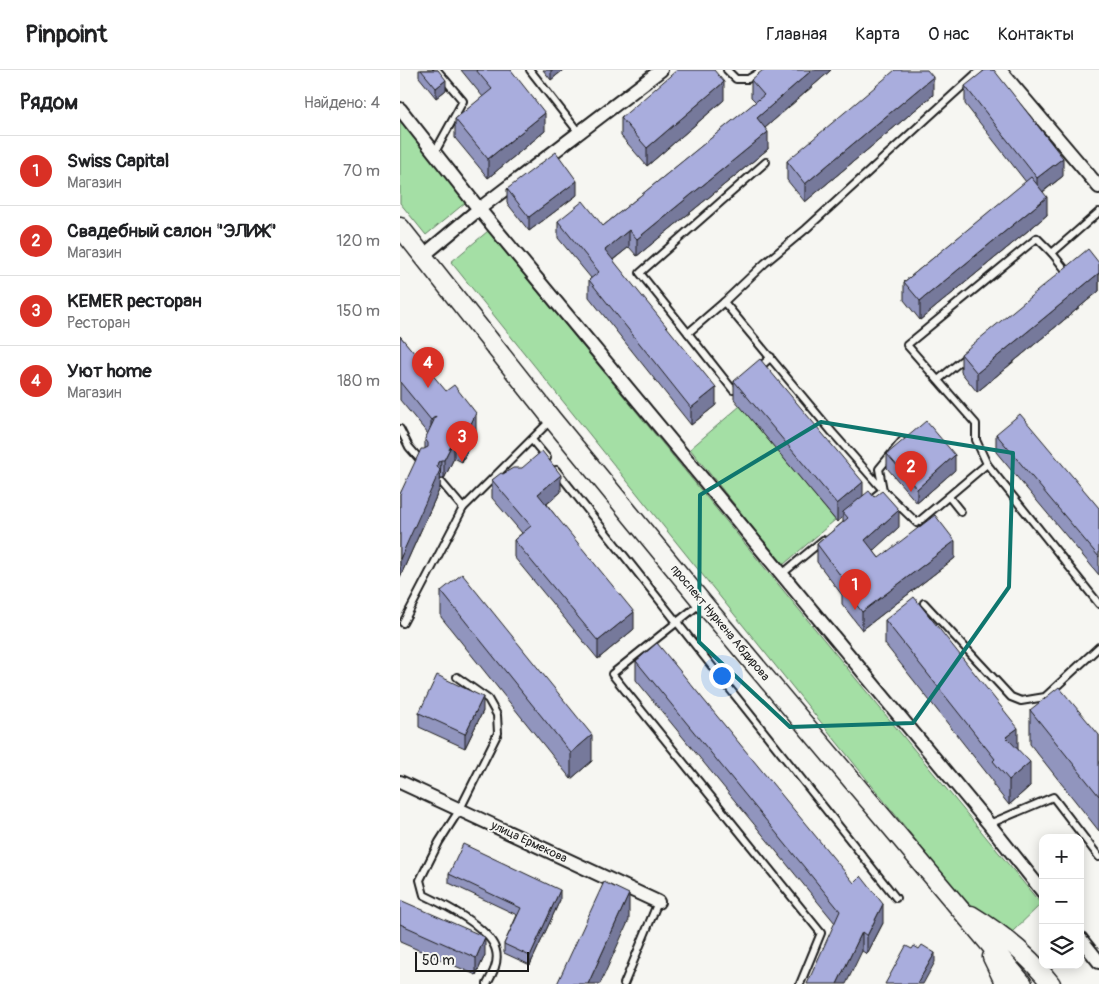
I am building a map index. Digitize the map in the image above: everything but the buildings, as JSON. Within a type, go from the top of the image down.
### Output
[{"type":"main road","name":"проспект Нуркена Абдирова","points":[[400,227],[552,419],[702,602],[1023,984]]},
{"type":"main road","points":[[956,905],[1017,947],[1051,984]]},
{"type":"main road","points":[[984,938],[1005,984]]},
{"type":"street","points":[[424,256],[479,209],[580,134],[661,70]]},
{"type":"street","points":[[1000,70],[1099,188]]},
{"type":"street","points":[[400,109],[479,209],[989,824],[1039,887]]},
{"type":"street","name":"улица Ермекова","points":[[400,782],[658,902]]},
{"type":"street","points":[[1084,943],[1098,960]]},
{"type":"lane","points":[[435,152],[463,101],[437,70]]},
{"type":"lane","points":[[530,70],[580,134]]},
{"type":"lane","points":[[727,70],[736,79],[748,79],[764,70]]},
{"type":"lane","points":[[688,334],[980,70]]},
{"type":"lane","points":[[748,377],[733,390],[640,273],[766,162]]},
{"type":"lane","points":[[1052,253],[1099,212]]},
{"type":"lane","points":[[1061,279],[1068,272],[1038,238],[907,345],[976,424],[976,440],[988,464],[1099,604]]},
{"type":"lane","points":[[724,302],[832,432],[883,490],[917,523],[988,464]]},
{"type":"lane","points":[[938,380],[969,355]]},
{"type":"lane","points":[[756,370],[771,358]]},
{"type":"lane","points":[[403,623],[463,508],[552,419]]},
{"type":"lane","points":[[400,429],[409,447],[423,463]]},
{"type":"lane","points":[[532,440],[896,898]]},
{"type":"lane","points":[[883,490],[880,469],[902,441]]},
{"type":"lane","points":[[442,483],[463,508]]},
{"type":"lane","points":[[861,508],[883,490]]},
{"type":"lane","points":[[949,497],[961,512]]},
{"type":"lane","points":[[782,574],[825,538]]},
{"type":"lane","points":[[702,602],[612,674],[821,933],[800,984]]},
{"type":"lane","points":[[924,604],[1011,697],[1021,701],[1045,698],[1099,647]]},
{"type":"lane","points":[[457,677],[488,699],[497,715],[498,733],[460,809],[439,842],[420,880],[424,895],[451,908],[486,934],[497,951],[495,970],[487,984]]},
{"type":"lane","points":[[1045,698],[1051,705]]},
{"type":"lane","points":[[989,824],[1053,797],[1099,857]]},
{"type":"lane","points":[[624,984],[658,902]]},
{"type":"highlighted area","points":[[821,422],[1013,453],[1009,587],[913,723],[790,727],[699,642],[700,495]]},
{"type":"green space","points":[[400,112],[471,198],[426,235],[400,203]]},
{"type":"green space","points":[[488,231],[1039,902],[1039,906],[1011,933],[963,899],[451,262]]},
{"type":"green space","points":[[740,406],[835,520],[783,565],[690,449]]},
{"type":"place","name":"Уют home","points":[[428,388]]},
{"type":"place","name":"KEMER ресторан","points":[[462,462]]},
{"type":"place","name":"Свадебный салон \"ЭЛИЖ\"","points":[[911,492]]},
{"type":"place","name":"Swiss Capital","points":[[855,610]]}]
